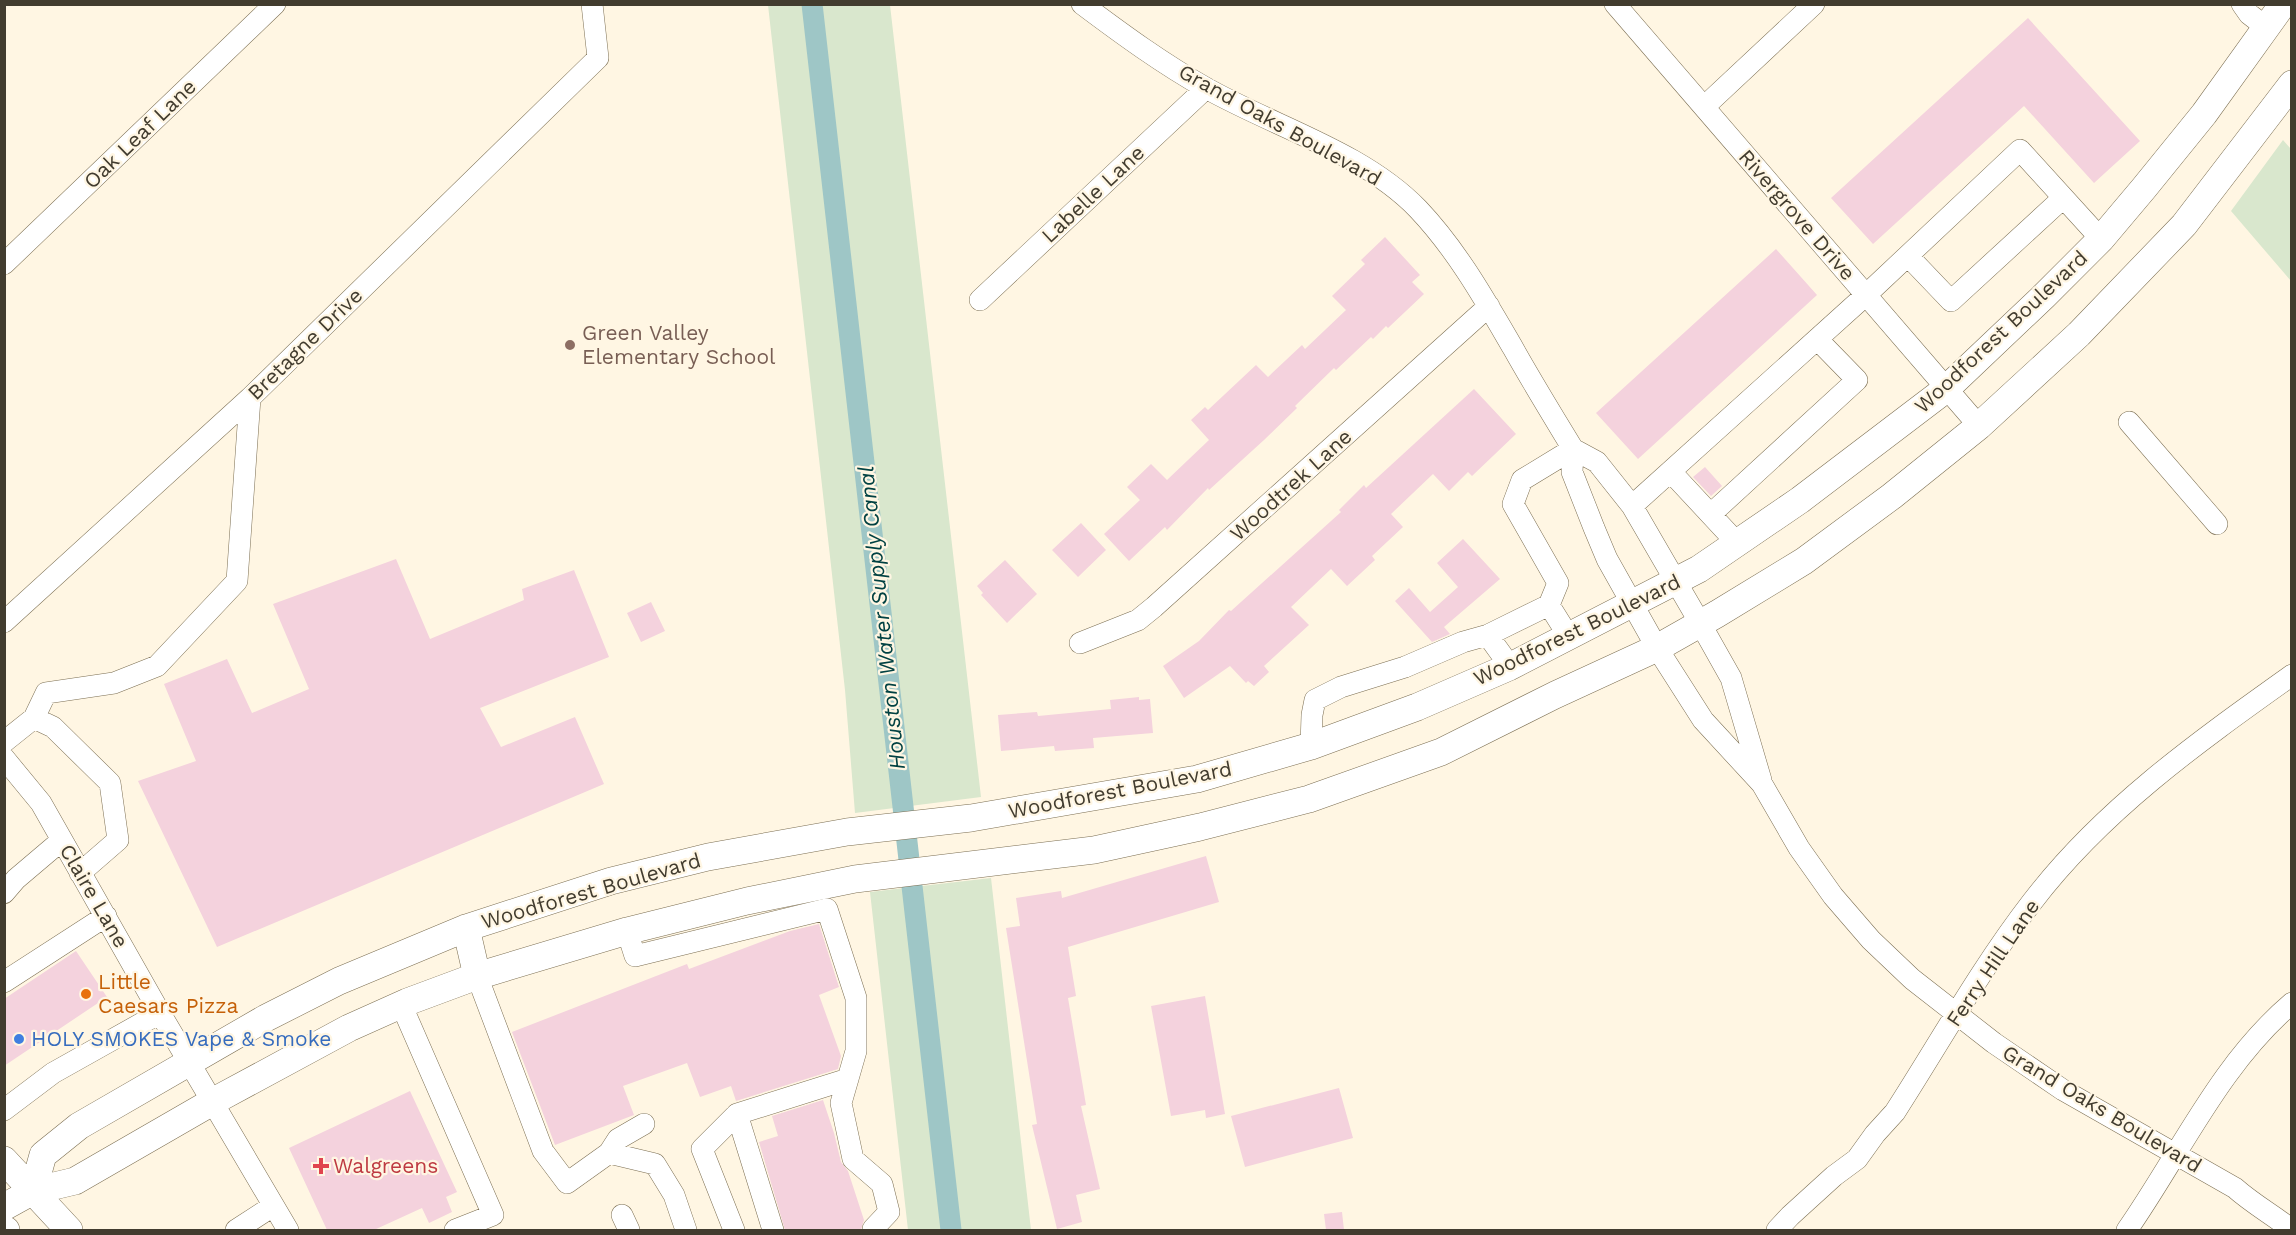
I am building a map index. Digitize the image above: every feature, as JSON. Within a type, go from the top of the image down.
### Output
[{"type":"main road","name":"Woodforest Boulevard","points":[[33,1191],[43,1155],[79,1126],[266,1018],[339,981],[466,928],[611,881],[708,857],[847,832],[970,818],[1197,779],[1311,746],[1417,706],[1509,667],[1676,582],[1738,544],[1800,500],[1946,389],[2101,239],[2204,114],[2283,4]]},
{"type":"main road","points":[[4,1206],[33,1191],[75,1180],[349,1028],[401,1004],[477,976],[686,915],[855,879],[1094,850],[1309,799],[1441,752],[1657,648],[1804,561],[1892,496],[1979,426],[2079,334],[2184,225],[2292,84]]},
{"type":"main road","points":[[466,928],[477,976]]},
{"type":"main road","points":[[4,1160],[69,1230]]},
{"type":"street","name":"Oak Leaf Lane","points":[[4,264],[275,4]]},
{"type":"street","name":"Bretagne Drive","points":[[4,622],[250,398],[598,58],[592,4]]},
{"type":"street","name":"Grand Oaks Boulevard","points":[[1082,4],[1133,41],[1206,88],[1356,163],[1381,178],[1417,208],[1445,240],[1489,306],[1573,450],[1572,472],[1590,519],[1607,559],[1657,648],[1703,720],[1762,784]]},
{"type":"street","name":"Rivergrove Drive","points":[[1615,4],[1979,426]]},
{"type":"street","points":[[1704,107],[1814,4]]},
{"type":"street","points":[[2242,4],[2249,14],[2267,28]]},
{"type":"street","name":"Labelle Lane","points":[[981,300],[1206,88]]},
{"type":"street","points":[[1632,506],[1867,294],[2020,150],[2101,239]]},
{"type":"street","points":[[1908,255],[1951,301],[2063,198]]},
{"type":"street","name":"Woodtrek Lane","points":[[1080,643],[1129,624],[1154,608],[1489,306]]},
{"type":"street","points":[[1711,514],[1857,380],[1817,339]]},
{"type":"street","points":[[4,742],[34,718],[46,693],[114,683],[157,666],[237,580],[250,398]]},
{"type":"street","points":[[2129,422],[2217,524]]},
{"type":"street","name":"Grand Oaks Boulevard","points":[[1573,450],[1597,462],[1632,506],[1731,678],[1762,784],[1798,848],[1833,896],[1871,940],[1912,978],[1994,1043],[2063,1090],[2235,1188],[2253,1204],[2292,1230]]},
{"type":"street","points":[[1311,746],[1315,700],[1341,687],[1405,667],[1463,642],[1488,635],[1550,605],[1558,584],[1513,504],[1521,480],[1573,450]]},
{"type":"street","points":[[1671,472],[1738,544]]},
{"type":"street","points":[[1550,605],[1569,637]]},
{"type":"street","points":[[1488,635],[1503,654],[1509,667]]},
{"type":"street","name":"Ferry Hill Lane","points":[[1777,1230],[1834,1176],[1857,1159],[1895,1112],[2001,942],[2089,836],[2155,777],[2292,675]]},
{"type":"street","points":[[34,718],[53,727],[110,783],[118,840],[80,873]]},
{"type":"street","name":"Claire Lane","points":[[4,758],[41,803],[188,1062],[288,1230]]},
{"type":"street","points":[[4,893],[16,879],[62,840]]},
{"type":"street","points":[[627,931],[635,956],[827,909],[856,998],[856,1050],[841,1103],[853,1159],[882,1184],[889,1212],[873,1229]]},
{"type":"street","points":[[8,974],[106,916]]},
{"type":"street","points":[[477,976],[543,1151],[567,1183],[609,1153],[618,1138],[644,1124]]},
{"type":"street","points":[[2127,1230],[2232,1067],[2272,1020],[2292,1003]]},
{"type":"street","points":[[401,1004],[493,1215],[455,1230]]},
{"type":"street","points":[[4,1110],[53,1073],[160,1013]]},
{"type":"street","points":[[734,1230],[702,1149],[737,1114],[848,1079]]},
{"type":"street","points":[[737,1114],[773,1230]]},
{"type":"street","points":[[609,1153],[655,1164],[674,1195],[686,1230]]},
{"type":"street","points":[[236,1230],[273,1206]]},
{"type":"green space","points":[[768,5],[890,5],[981,797],[855,813],[845,690]]},
{"type":"green space","points":[[2283,140],[2291,149],[2291,281],[2231,211]]},
{"type":"green space","points":[[991,878],[1031,1230],[908,1230],[870,892]]},
{"type":"building","points":[[2028,18],[2140,141],[2094,183],[2024,106],[1873,244],[1831,198]]},
{"type":"building","points":[[1385,237],[1420,275],[1412,282],[1424,294],[1388,328],[1386,326],[1373,339],[1371,337],[1336,370],[1334,368],[1264,440],[1209,490],[1208,488],[1167,530],[1165,527],[1129,561],[1104,534],[1140,500],[1127,487],[1151,464],[1167,480],[1209,440],[1191,420],[1205,407],[1208,410],[1256,365],[1268,377],[1302,345],[1305,349],[1346,310],[1332,296],[1365,264],[1361,260]]},
{"type":"building","points":[[1776,249],[1817,295],[1638,459],[1596,413]]},
{"type":"building","points":[[1474,389],[1516,434],[1472,476],[1468,472],[1449,491],[1433,474],[1391,514],[1403,527],[1372,556],[1375,560],[1347,586],[1331,569],[1291,607],[1309,625],[1264,666],[1269,672],[1254,686],[1248,681],[1246,683],[1230,666],[1184,698],[1163,666],[1199,641],[1229,610],[1231,611],[1341,512],[1339,510],[1364,485],[1366,488]]},
{"type":"building","points":[[1705,467],[1722,486],[1711,496],[1693,477]]},
{"type":"building","points":[[1081,523],[1106,550],[1078,577],[1052,550]]},
{"type":"building","points":[[1463,539],[1500,579],[1444,627],[1450,634],[1432,642],[1395,601],[1409,588],[1430,612],[1458,587],[1437,563]]},
{"type":"building","points":[[396,559],[430,639],[524,600],[522,589],[574,570],[609,657],[480,708],[501,747],[575,717],[604,784],[217,947],[138,781],[196,761],[164,684],[227,659],[252,713],[309,689],[273,604]]},
{"type":"building","points":[[1005,560],[1037,594],[1007,623],[981,595],[983,593],[977,586]]},
{"type":"building","points":[[651,602],[665,631],[641,642],[627,613]]},
{"type":"building","points":[[1139,697],[1139,700],[1150,699],[1153,733],[1093,738],[1094,748],[1055,751],[1054,746],[1001,751],[998,715],[1037,712],[1038,716],[1111,709],[1110,700]]},
{"type":"building","points":[[1206,856],[1219,902],[1068,947],[1076,996],[1068,998],[1086,1105],[1081,1106],[1100,1189],[1076,1195],[1082,1222],[1057,1229],[1032,1125],[1037,1124],[1006,928],[1020,926],[1016,898],[1061,891],[1062,898]]},
{"type":"building","points":[[819,924],[839,987],[819,995],[841,1056],[838,1069],[736,1101],[731,1086],[700,1097],[687,1063],[623,1086],[634,1115],[555,1145],[512,1032],[687,964],[689,969],[790,931]]},
{"type":"building","points":[[76,951],[107,997],[4,1066],[4,999]]},
{"type":"building","points":[[1205,996],[1225,1114],[1206,1118],[1205,1110],[1171,1116],[1151,1006]]},
{"type":"building","points":[[1339,1088],[1353,1138],[1245,1167],[1231,1116]]},
{"type":"building","name":"Walgreens","points":[[410,1091],[457,1192],[446,1197],[452,1212],[429,1223],[422,1208],[374,1230],[327,1230],[289,1148]]},
{"type":"building","points":[[823,1100],[841,1162],[848,1171],[864,1220],[861,1230],[785,1230],[759,1142],[778,1136],[772,1116]]},
{"type":"building","points":[[1342,1212],[1344,1230],[1326,1230],[1324,1214]]},
{"type":"waterway","name":"Houston Water Supply Canal","points":[[812,4],[951,1230]]},
{"type":"place","name":"Green Valley Elementary School","points":[[570,345]]},
{"type":"place","name":"Little Caesars Pizza","points":[[86,994]]},
{"type":"place","name":"HOLY SMOKES Vape & Smoke","points":[[19,1039]]},
{"type":"place","name":"Walgreens","points":[[321,1166]]}]
